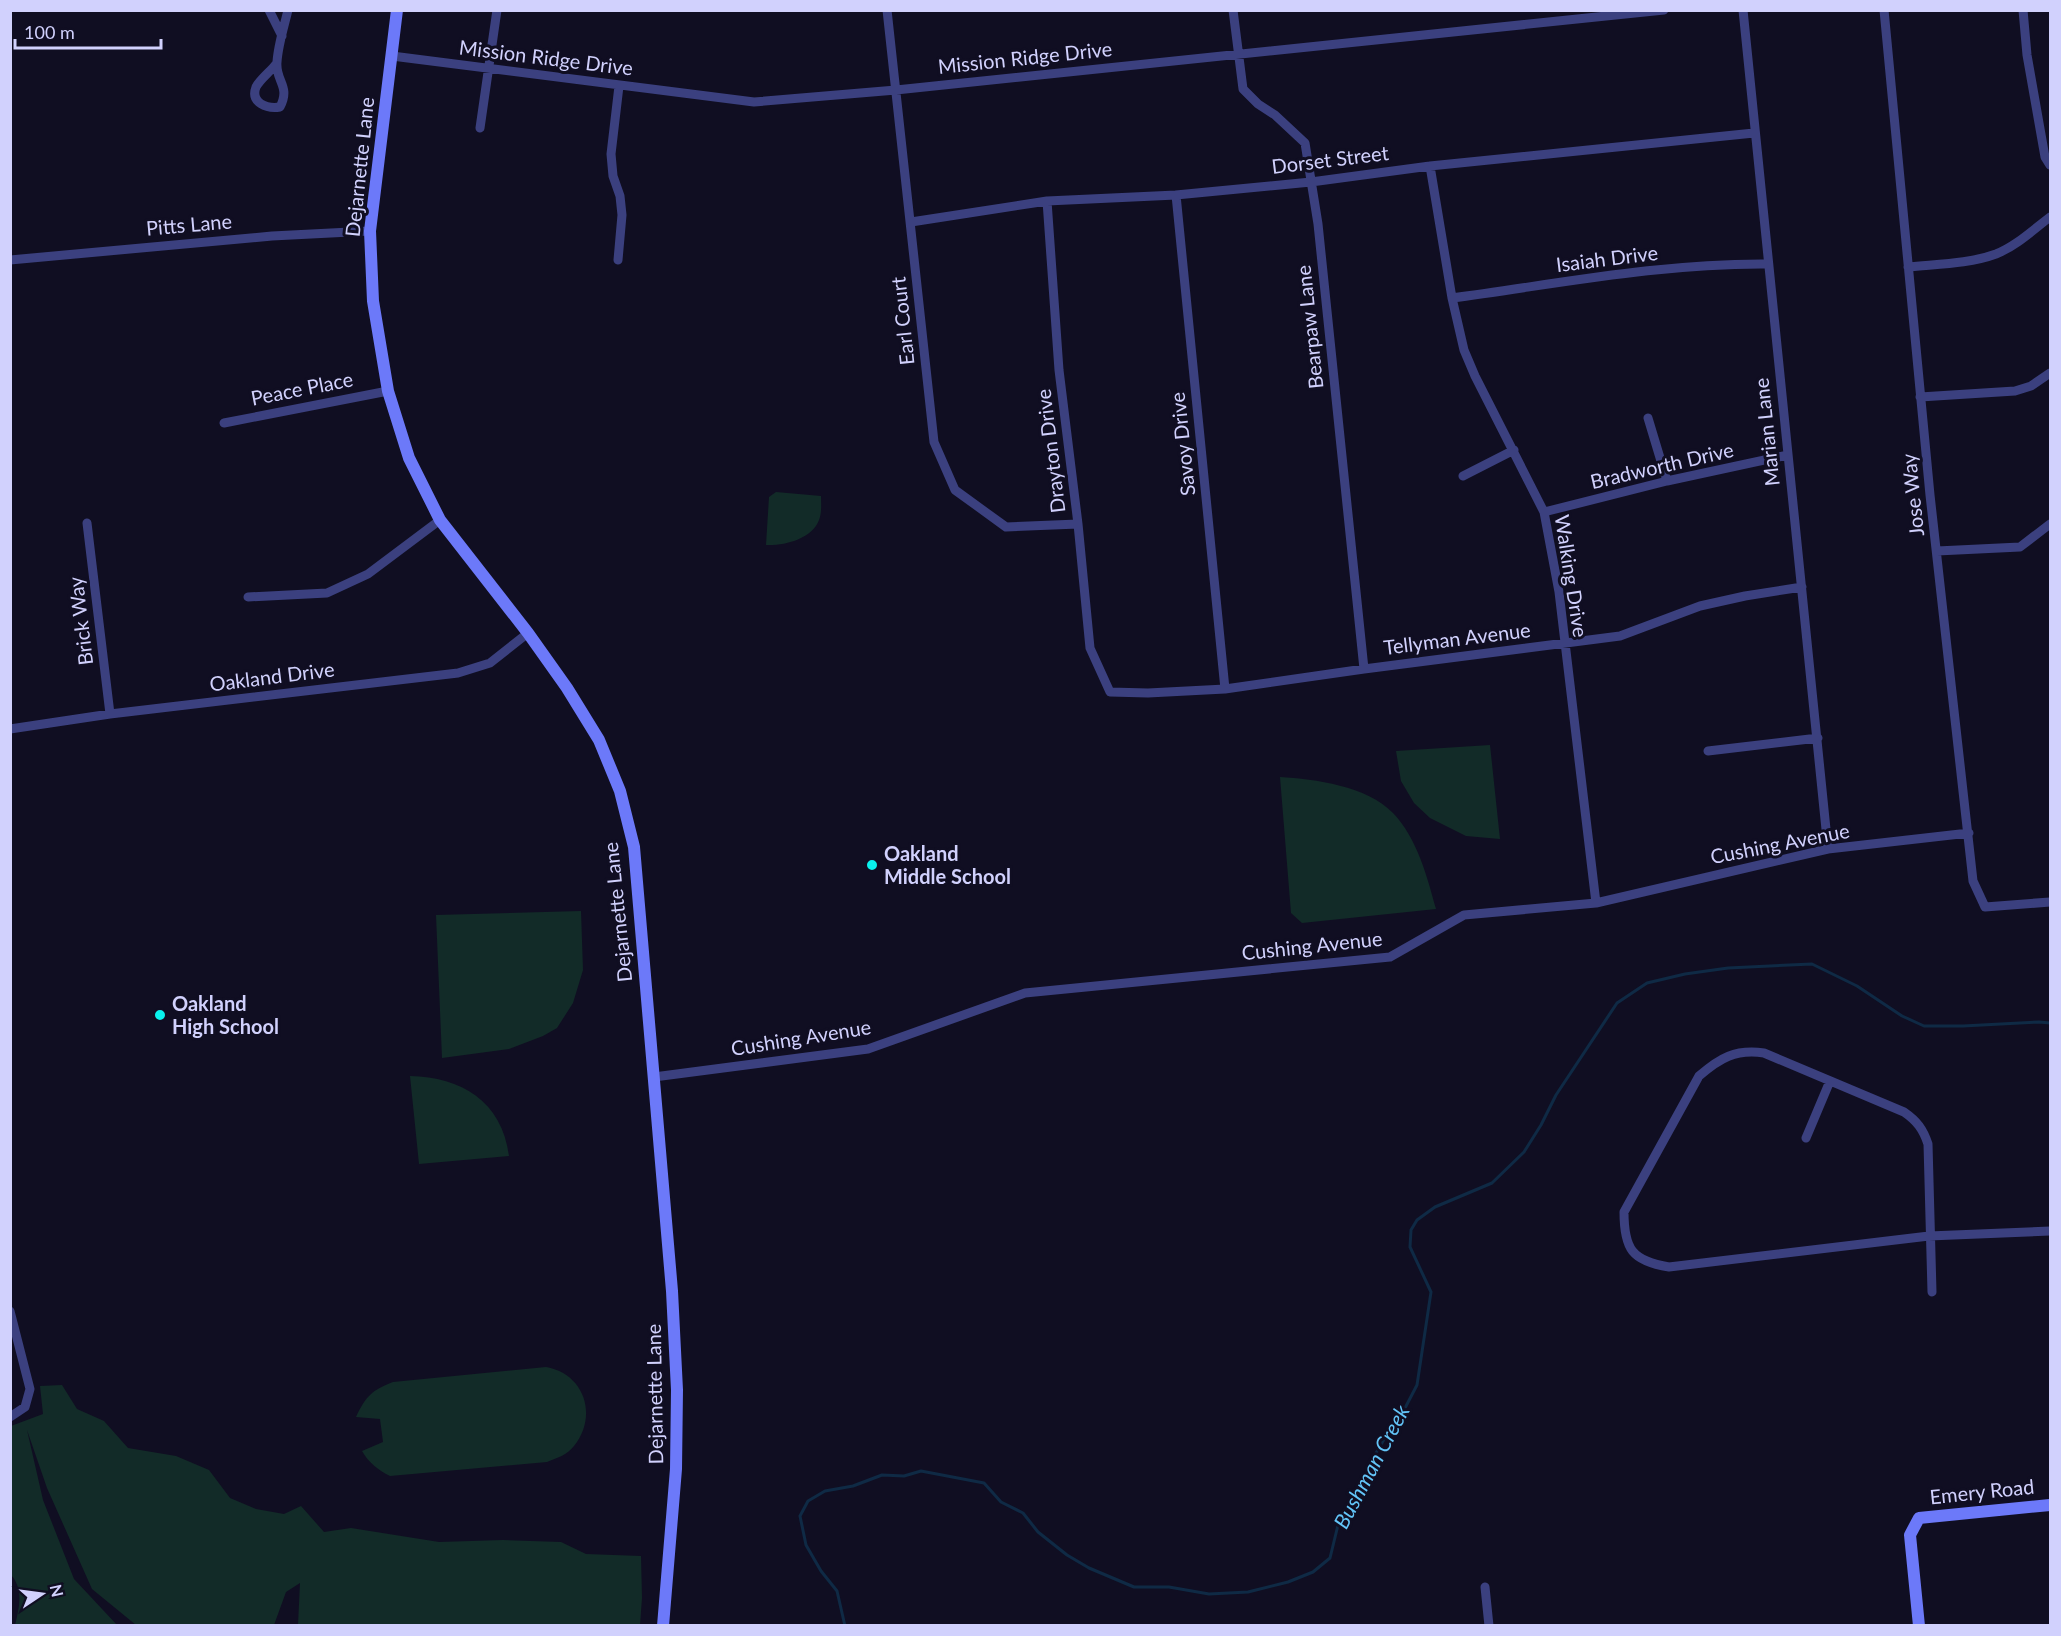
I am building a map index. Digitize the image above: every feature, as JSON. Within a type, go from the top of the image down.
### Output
[{"type":"main road","name":"Dejarnette Lane","points":[[397,10],[370,231],[373,301],[388,390],[409,458],[440,520],[528,633],[567,688],[599,740],[620,792],[634,847],[672,1291],[677,1390],[676,1469],[663,1626]]},
{"type":"main road","name":"Emery Road","points":[[1919,1626],[1910,1535],[1919,1518],[2050,1505]]},
{"type":"street","points":[[269,10],[282,36]]},
{"type":"street","points":[[276,64],[285,86],[284,99],[280,107],[270,108],[260,105],[255,97],[256,87],[276,64],[288,10]]},
{"type":"street","points":[[480,129],[497,10]]},
{"type":"street","name":"Earl Court","points":[[887,10],[934,442],[955,490],[1006,526],[1078,524]]},
{"type":"street","name":"Bearpaw Lane","points":[[1233,10],[1243,89],[1305,143],[1318,224],[1364,669]]},
{"type":"street","name":"Mission Ridge Drive","points":[[392,57],[754,102],[896,90],[1664,10]]},
{"type":"street","name":"Marian Lane","points":[[1743,10],[1828,849]]},
{"type":"street","name":"Jose Way","points":[[1884,10],[1920,396],[1973,881],[1985,907],[2050,902]]},
{"type":"street","points":[[2023,10],[2027,55],[2045,158],[2050,165]]},
{"type":"street","points":[[618,260],[622,215],[620,196],[613,176],[611,154],[619,86]]},
{"type":"street","name":"Dorset Street","points":[[911,222],[1047,201],[1176,195],[1754,133]]},
{"type":"street","name":"Walking Drive","points":[[1430,166],[1452,298],[1464,350],[1544,512],[1559,592],[1596,903]]},
{"type":"street","name":"Savoy Drive","points":[[1176,195],[1225,690]]},
{"type":"street","name":"Drayton Drive","points":[[1047,201],[1059,370],[1078,524],[1090,648],[1110,692]]},
{"type":"street","points":[[1908,267],[1978,260],[1997,254],[2050,217]]},
{"type":"street","name":"Pitts Lane","points":[[10,260],[272,236],[370,231]]},
{"type":"street","name":"Isaiah Drive","points":[[1452,298],[1654,270],[1733,264],[1768,264]]},
{"type":"street","points":[[1920,396],[2015,391],[2031,386],[2050,373]]},
{"type":"street","name":"Peace Place","points":[[224,423],[388,390]]},
{"type":"street","points":[[1648,418],[1667,481]]},
{"type":"street","points":[[1463,476],[1514,450]]},
{"type":"street","name":"Bradworth Drive","points":[[1544,512],[1667,481],[1788,455]]},
{"type":"street","points":[[248,597],[327,593],[368,574],[440,520]]},
{"type":"street","name":"Brick Way","points":[[87,523],[110,714]]},
{"type":"street","points":[[1937,551],[2020,547],[2050,524]]},
{"type":"street","name":"Tellyman Avenue","points":[[1110,692],[1225,690],[1364,669],[1620,636],[1700,606],[1802,587]]},
{"type":"street","name":"Oakland Drive","points":[[10,729],[110,714],[458,673],[490,663],[528,633]]},
{"type":"street","points":[[1708,750],[1818,738]]},
{"type":"street","name":"Cushing Avenue","points":[[654,1077],[868,1049],[1025,993],[1390,957],[1464,915],[1596,903],[1828,849],[1969,833]]},
{"type":"street","points":[[1932,1292],[1929,1236],[1928,1144],[1916,1120],[1904,1112],[1764,1053],[1739,1052],[1724,1058],[1699,1076],[1624,1212],[1625,1237],[1630,1250],[1640,1260],[1669,1267],[1929,1236],[2050,1231]]},
{"type":"street","points":[[1806,1138],[1830,1081]]},
{"type":"street","points":[[10,1311],[30,1389],[25,1407],[10,1417]]},
{"type":"street","points":[[1485,1587],[1489,1626]]},
{"type":"green space","points":[[776,492],[821,496],[821,514],[815,527],[804,537],[789,543],[766,545],[769,497]]},
{"type":"green space","points":[[1490,745],[1500,839],[1466,836],[1430,818],[1414,803],[1401,781],[1396,751]]},
{"type":"green space","points":[[1280,777],[1324,782],[1355,790],[1369,796],[1393,813],[1415,846],[1436,909],[1302,923],[1291,913]]},
{"type":"green space","points":[[581,911],[583,970],[573,1003],[557,1028],[509,1049],[442,1058],[436,915]]},
{"type":"green space","points":[[410,1076],[446,1081],[476,1096],[498,1120],[509,1156],[419,1164]]},
{"type":"green space","points":[[546,1367],[570,1378],[584,1398],[586,1410],[581,1434],[574,1446],[558,1458],[547,1462],[390,1476],[374,1466],[362,1451],[383,1442],[380,1419],[356,1417],[370,1395],[386,1385],[393,1382]]},
{"type":"green space","points":[[62,1385],[77,1409],[104,1421],[128,1448],[176,1456],[209,1470],[230,1498],[256,1509],[284,1514],[301,1506],[324,1532],[351,1528],[439,1542],[503,1540],[561,1542],[586,1554],[641,1556],[640,1625],[298,1625],[300,1583],[286,1592],[274,1625],[136,1625],[92,1589],[47,1488],[27,1430],[43,1500],[74,1579],[117,1625],[15,1625],[19,1593],[18,1586],[11,1575],[11,1426],[43,1414],[40,1386]]},
{"type":"waterway","name":"Bushman Creek","points":[[845,1626],[837,1591],[821,1571],[806,1545],[800,1516],[808,1501],[825,1491],[853,1486],[882,1475],[904,1476],[921,1471],[984,1483],[1001,1502],[1023,1513],[1038,1532],[1067,1555],[1089,1568],[1134,1587],[1169,1587],[1209,1594],[1248,1592],[1288,1582],[1313,1572],[1330,1558],[1338,1525],[1365,1489],[1372,1460],[1417,1385],[1431,1292],[1410,1247],[1411,1230],[1417,1220],[1435,1207],[1492,1183],[1524,1152],[1556,1095],[1617,1003],[1647,983],[1685,974],[1728,968],[1812,964],[1857,986],[1902,1016],[1924,1026],[2050,1023]]},
{"type":"waterway","name":"Bushman Creek","points":[[10,1595],[10,1614]]},
{"type":"place","name":"Oakland Middle School","points":[[872,865]]},
{"type":"place","name":"Oakland High School","points":[[160,1015]]}]
